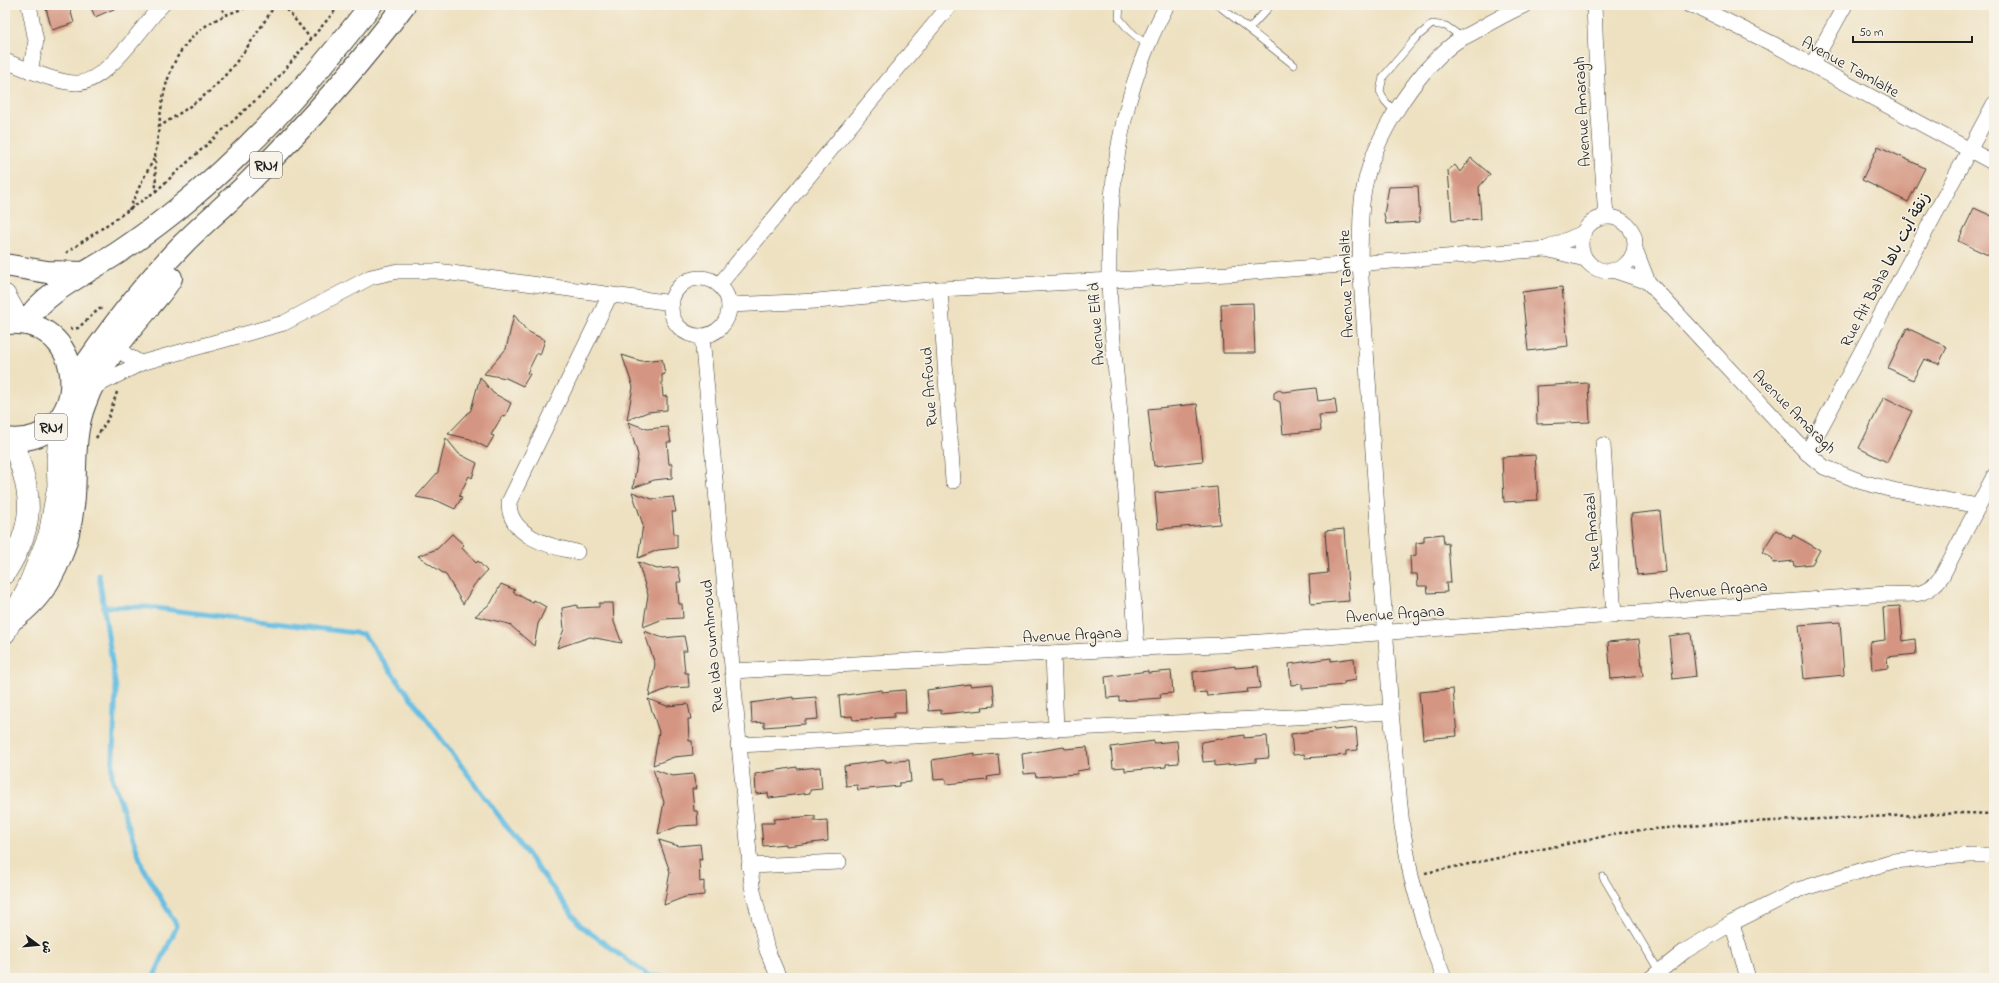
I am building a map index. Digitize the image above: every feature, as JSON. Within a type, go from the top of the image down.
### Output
[{"type":"highway","name":"RN1","points":[[17,323],[45,299],[128,245],[175,211],[237,156],[306,84],[371,5]]},
{"type":"highway","name":"RN1","points":[[9,440],[26,439],[39,435],[51,428],[60,418],[71,396],[81,386],[129,306],[183,244],[251,181],[315,114],[404,5]]},
{"type":"highway","points":[[8,627],[40,596],[48,585],[62,552],[68,531],[74,498],[76,435],[80,416],[81,386],[118,346],[168,283],[183,244]]},
{"type":"highway","points":[[5,264],[47,272],[85,273]]},
{"type":"highway","name":"RN1","points":[[17,323],[40,329],[54,338],[64,351],[81,386]]},
{"type":"main road","points":[[5,295],[17,323]]},
{"type":"main road","points":[[8,627],[28,587],[49,535],[58,486],[57,460],[60,418]]},
{"type":"main road","points":[[5,573],[18,553],[29,514],[26,480],[9,440]]},
{"type":"street","points":[[29,5],[36,41],[30,71]]},
{"type":"street","points":[[719,285],[950,5]]},
{"type":"street","name":"Avenue Elfid","points":[[1137,648],[1109,279],[1112,187],[1118,146],[1127,106],[1148,47],[1167,5]]},
{"type":"street","name":"Avenue Tamlalte","points":[[1444,978],[1426,930],[1411,876],[1402,826],[1385,632],[1360,263],[1361,215],[1365,184],[1372,160],[1382,136],[1409,91],[1421,76],[1453,44],[1507,12],[1525,5]]},
{"type":"street","name":"Avenue Amaragh","points":[[1594,5],[1598,104],[1606,217]]},
{"type":"street","name":"Avenue Tamlalte","points":[[1689,5],[1730,23],[1812,65],[1994,163]]},
{"type":"street","points":[[1812,65],[1845,5]]},
{"type":"street","points":[[5,61],[30,71],[70,83],[86,82],[100,74],[120,54],[158,7]]},
{"type":"street","name":"Rue Ait Baha زنقة أيت باها","points":[[1807,453],[1994,104]]},
{"type":"street","points":[[729,305],[817,301],[940,289],[1228,274],[1546,249],[1585,259],[1598,270],[1606,272],[1615,271],[1628,263],[1635,249],[1635,239],[1632,230],[1625,222],[1616,218],[1606,217],[1593,221],[1583,233],[1546,249]]},
{"type":"street","points":[[1583,233],[1581,242],[1585,259]]},
{"type":"street","name":"Avenue Amaragh","points":[[1635,249],[1648,282],[1807,453],[1824,467],[1862,482],[1893,490],[1978,506]]},
{"type":"street","points":[[81,386],[130,370],[141,363],[284,323],[308,312],[358,282],[391,272],[437,271],[672,303]]},
{"type":"street","name":"Avenue Amaragh","points":[[1615,271],[1648,282]]},
{"type":"street","points":[[705,279],[719,285],[724,291],[729,305],[725,323],[715,332],[702,336],[692,335],[682,330],[672,313],[672,303],[675,293],[681,285],[690,280],[705,279]]},
{"type":"street","name":"Rue Anfoud","points":[[940,289],[953,481]]},
{"type":"street","points":[[577,552],[550,545],[521,530],[510,515],[509,502],[610,294]]},
{"type":"street","name":"Rue Ida Oumhmoud","points":[[702,336],[750,866],[755,906],[766,950],[779,978]]},
{"type":"street","points":[[118,346],[126,355],[141,363]]},
{"type":"street","name":"Rue Amazal","points":[[1603,445],[1614,616]]},
{"type":"street","name":"Avenue Argana","points":[[732,671],[1137,648],[1221,645],[1886,594],[1919,594],[1934,587],[1942,576],[1994,476]]},
{"type":"street","points":[[1053,653],[1056,729]]},
{"type":"street","points":[[738,745],[1391,712]]},
{"type":"street","points":[[1655,975],[1685,951],[1732,923],[1798,890],[1893,861],[1970,855],[1994,855]]},
{"type":"street","points":[[750,866],[839,862]]},
{"type":"street","points":[[1732,923],[1748,978]]},
{"type":"lane","points":[[1120,5],[1119,18],[1129,30],[1148,47]]},
{"type":"lane","points":[[1218,5],[1294,65]]},
{"type":"lane","points":[[1248,29],[1271,5]]},
{"type":"lane","points":[[1396,113],[1385,101],[1380,91],[1383,77],[1416,39],[1432,24],[1446,26],[1463,38]]},
{"type":"lane","points":[[1603,877],[1655,975]]},
{"type":"path","points":[[218,5],[227,15]]},
{"type":"path","points":[[156,191],[155,157],[162,99],[170,71],[179,53],[188,42],[216,18],[254,5]]},
{"type":"path","points":[[159,127],[206,94],[219,81],[250,43],[275,5]]},
{"type":"path","points":[[283,5],[311,39]]},
{"type":"path","points":[[61,254],[69,252],[156,191],[269,88],[340,5]]},
{"type":"path","points":[[129,211],[142,181],[155,157]]},
{"type":"path","points":[[67,330],[78,328],[98,309],[108,310]]},
{"type":"path","points":[[93,442],[100,434],[108,419],[117,392]]},
{"type":"path","points":[[1411,876],[1630,831],[1725,823],[1964,813],[1994,814]]},
{"type":"building","points":[[45,5],[69,5],[74,23],[52,30]]},
{"type":"building","points":[[90,5],[115,5],[116,8],[95,17]]},
{"type":"building","points":[[1878,146],[1925,168],[1908,202],[1862,180]]},
{"type":"building","points":[[1471,158],[1490,174],[1479,187],[1481,219],[1452,221],[1448,170],[1455,165],[1460,172]]},
{"type":"building","points":[[1418,186],[1420,222],[1386,224],[1384,214],[1389,187]]},
{"type":"building","points":[[1974,208],[1994,217],[1994,252],[1992,257],[1958,241]]},
{"type":"building","points":[[1562,287],[1568,346],[1528,351],[1522,292]]},
{"type":"building","points":[[1253,303],[1255,353],[1223,353],[1221,304]]},
{"type":"building","points":[[514,315],[527,331],[545,340],[540,355],[537,353],[527,373],[530,374],[523,386],[506,378],[484,374],[506,349]]},
{"type":"building","points":[[1907,328],[1947,347],[1939,364],[1924,359],[1913,380],[1888,368]]},
{"type":"building","points":[[622,355],[641,361],[662,359],[665,374],[662,375],[663,397],[667,396],[667,410],[648,412],[627,420],[633,387]]},
{"type":"building","points":[[480,377],[493,393],[511,403],[505,417],[502,416],[491,435],[494,436],[487,448],[470,439],[448,434],[471,410]]},
{"type":"building","points":[[1588,383],[1590,422],[1537,424],[1536,386]]},
{"type":"building","points":[[1316,388],[1318,401],[1335,399],[1337,414],[1319,415],[1321,430],[1283,434],[1280,402],[1274,399],[1274,393],[1279,390],[1283,392]]},
{"type":"building","points":[[1884,397],[1912,411],[1887,462],[1859,448]]},
{"type":"building","points":[[1197,404],[1203,461],[1154,466],[1148,409]]},
{"type":"building","points":[[628,422],[647,429],[668,427],[671,442],[667,442],[669,464],[672,464],[672,478],[654,480],[633,488],[638,455]]},
{"type":"building","points":[[446,438],[459,454],[477,463],[472,478],[469,476],[459,496],[462,497],[455,509],[438,501],[416,497],[438,472]]},
{"type":"building","points":[[1535,455],[1538,500],[1504,502],[1502,457]]},
{"type":"building","points":[[1217,487],[1220,524],[1158,529],[1155,493]]},
{"type":"building","points":[[632,492],[652,499],[673,497],[676,512],[672,512],[674,534],[677,534],[677,548],[658,550],[638,558],[643,525]]},
{"type":"building","points":[[1660,511],[1666,572],[1637,575],[1631,514]]},
{"type":"building","points":[[1344,529],[1349,601],[1311,604],[1309,575],[1328,573],[1325,531]]},
{"type":"building","points":[[1776,530],[1791,539],[1793,535],[1820,550],[1812,564],[1794,566],[1793,561],[1773,563],[1772,558],[1762,552]]},
{"type":"building","points":[[452,534],[464,545],[461,547],[476,563],[478,561],[487,571],[474,585],[463,604],[446,575],[418,556],[437,549]]},
{"type":"building","points":[[1443,534],[1444,544],[1448,543],[1451,583],[1446,583],[1447,592],[1428,593],[1427,586],[1418,586],[1417,574],[1411,574],[1410,556],[1416,555],[1416,543],[1424,542],[1424,536]]},
{"type":"building","points":[[638,562],[657,569],[678,567],[681,582],[677,582],[679,604],[682,604],[683,618],[663,619],[643,627],[648,595]]},
{"type":"building","points":[[501,584],[515,590],[513,592],[533,603],[534,600],[546,607],[538,624],[534,646],[509,624],[475,616],[491,603]]},
{"type":"building","points":[[599,603],[613,603],[614,622],[622,643],[590,637],[557,648],[564,629],[562,608],[577,605],[577,608],[599,607]]},
{"type":"building","points":[[1900,606],[1903,641],[1915,639],[1916,654],[1887,657],[1888,668],[1872,670],[1870,642],[1885,640],[1883,607]]},
{"type":"building","points":[[1840,622],[1844,675],[1804,679],[1799,625]]},
{"type":"building","points":[[644,631],[663,638],[684,636],[687,651],[683,651],[685,673],[688,673],[689,687],[670,688],[649,696],[655,664]]},
{"type":"building","points":[[1691,633],[1696,676],[1673,679],[1669,636]]},
{"type":"building","points":[[1639,639],[1643,676],[1611,679],[1608,642]]},
{"type":"building","points":[[1331,658],[1331,661],[1354,658],[1356,680],[1344,682],[1344,685],[1302,689],[1302,684],[1291,685],[1289,664]]},
{"type":"building","points":[[1235,666],[1235,668],[1258,666],[1260,688],[1247,689],[1248,692],[1207,696],[1206,692],[1194,693],[1193,672]]},
{"type":"building","points":[[1148,671],[1148,673],[1171,671],[1173,693],[1160,694],[1161,698],[1119,701],[1119,697],[1107,698],[1105,677]]},
{"type":"building","points":[[970,684],[970,686],[993,684],[995,706],[982,707],[983,710],[941,714],[941,710],[929,711],[927,690]]},
{"type":"building","points":[[1453,689],[1457,736],[1423,739],[1419,692]]},
{"type":"building","points":[[882,690],[882,692],[905,690],[906,713],[894,713],[894,717],[853,720],[852,716],[841,717],[839,696]]},
{"type":"building","points":[[793,697],[793,699],[816,697],[818,719],[805,720],[805,724],[764,727],[764,722],[752,723],[751,703]]},
{"type":"building","points":[[648,699],[667,706],[688,704],[691,719],[688,719],[689,741],[692,741],[693,755],[674,757],[653,765],[659,732]]},
{"type":"building","points":[[1333,728],[1334,730],[1356,728],[1358,750],[1346,751],[1346,755],[1305,758],[1304,754],[1293,755],[1291,734]]},
{"type":"building","points":[[1244,735],[1244,738],[1267,736],[1269,758],[1256,759],[1256,762],[1215,766],[1215,761],[1203,762],[1201,742]]},
{"type":"building","points":[[1154,741],[1154,743],[1177,741],[1179,763],[1166,764],[1166,767],[1125,771],[1125,767],[1113,768],[1111,747]]},
{"type":"building","points":[[1064,747],[1065,749],[1087,747],[1089,769],[1077,771],[1077,774],[1036,777],[1035,773],[1024,774],[1022,754]]},
{"type":"building","points":[[975,753],[975,756],[998,754],[1000,775],[987,777],[988,780],[946,784],[946,779],[934,780],[932,760]]},
{"type":"building","points":[[886,760],[886,762],[909,760],[911,782],[899,783],[899,786],[858,790],[857,785],[846,786],[844,766]]},
{"type":"building","points":[[797,767],[797,769],[820,767],[822,789],[810,790],[810,793],[769,798],[768,793],[756,794],[755,774]]},
{"type":"building","points":[[653,769],[672,776],[693,774],[696,789],[692,789],[694,811],[697,811],[698,825],[679,826],[658,834],[664,802]]},
{"type":"building","points":[[815,816],[815,821],[827,820],[828,841],[786,846],[786,844],[763,846],[761,823],[774,823],[774,819]]},
{"type":"building","points":[[659,840],[679,846],[700,844],[702,860],[699,859],[700,882],[704,881],[704,895],[685,897],[664,905],[670,872]]},
{"type":"waterway","points":[[99,575],[116,689],[112,777],[143,868],[177,926],[153,978]]},
{"type":"waterway","points":[[104,607],[148,607],[363,634],[581,926],[649,976],[700,978]]}]
